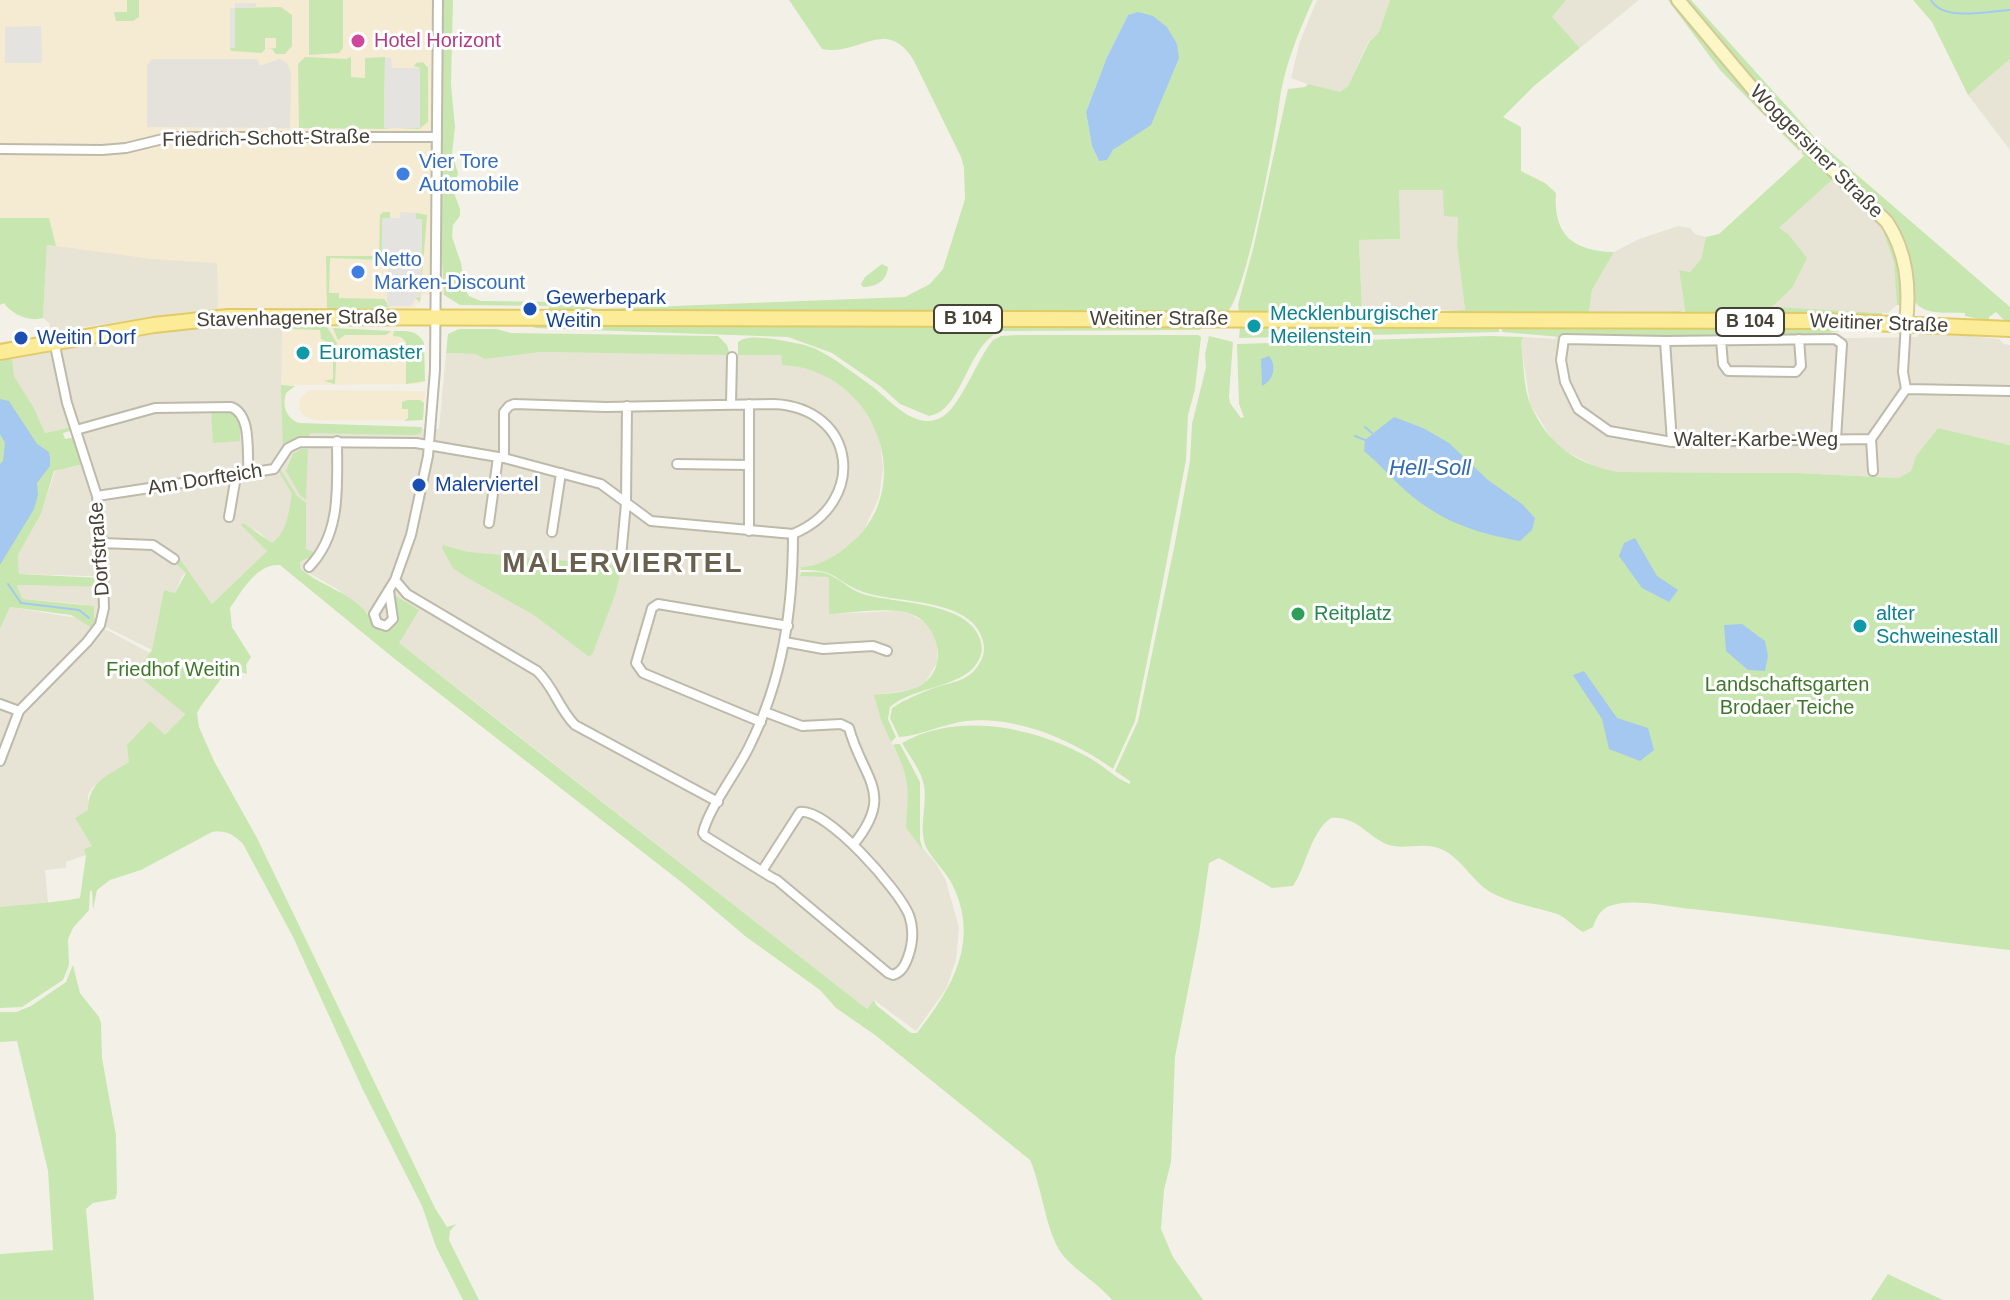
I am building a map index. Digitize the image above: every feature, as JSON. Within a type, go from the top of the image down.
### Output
[{"type":"main road","name":"Woggersiner Straße","points":[[1678,0],[1768,107],[1887,222],[1898,242],[1905,266],[1906,323]]},
{"type":"main road","name":"Stavenhagener Straße","points":[[0,352],[201,318],[452,318]]},
{"type":"main road","name":"Weitiner Straße","points":[[452,318],[1906,323],[2010,329]]},
{"type":"street","points":[[389,591],[419,505],[429,445],[435,370],[438,0]]},
{"type":"street","name":"Friedrich-Schott-Straße","points":[[0,149],[102,150],[126,148],[171,137],[437,137]]},
{"type":"street","points":[[1873,471],[1871,439],[1906,389],[1903,372],[1906,323]]},
{"type":"street","name":"Walter-Karbe-Weg","points":[[1665,341],[1564,339],[1561,360],[1565,382],[1578,409],[1609,431],[1672,442],[1871,439]]},
{"type":"street","points":[[1721,340],[1723,364],[1728,371],[1796,372],[1801,366],[1799,339]]},
{"type":"street","name":"Dorfstraße","points":[[19,711],[87,642],[100,625],[104,608],[97,496],[67,403],[54,341]]},
{"type":"street","points":[[1672,442],[1665,341],[1840,341],[1836,439]]},
{"type":"street","points":[[731,404],[732,357]]},
{"type":"street","points":[[1906,389],[2010,391]]},
{"type":"street","points":[[749,404],[749,531]]},
{"type":"street","points":[[309,567],[323,552],[337,510],[337,441],[429,445],[501,457],[601,484],[645,518],[658,523],[793,534],[823,515],[839,492],[844,466],[838,442],[824,422],[788,404],[509,406],[504,412],[501,457],[489,523]]},
{"type":"street","points":[[620,568],[626,503],[627,406]]},
{"type":"street","points":[[76,430],[155,408],[231,407],[237,409],[243,419],[249,474]]},
{"type":"street","name":"Am Dorfteich","points":[[97,496],[249,474],[277,467],[288,448],[300,442],[337,441]]},
{"type":"street","points":[[677,464],[749,465]]},
{"type":"street","points":[[552,532],[561,473]]},
{"type":"street","points":[[229,517],[236,476]]},
{"type":"street","points":[[762,871],[800,812],[810,812],[853,845],[887,882],[910,918],[912,946],[898,974],[888,973],[777,880],[762,871],[703,833],[765,712],[788,626],[792,597],[793,534]]},
{"type":"street","points":[[102,543],[153,545],[174,559]]},
{"type":"street","points":[[395,580],[407,594],[537,671],[548,681],[565,715],[575,725],[718,802]]},
{"type":"street","points":[[761,722],[643,673],[636,663],[652,608],[658,604],[788,626]]},
{"type":"street","points":[[785,642],[823,649],[873,646],[887,651]]},
{"type":"street","points":[[0,704],[19,711],[0,761]]},
{"type":"street","points":[[765,712],[802,726],[841,724],[849,728],[873,786],[875,807],[870,824],[853,845]]},
{"type":"shaded area","points":[[0,0],[443,0],[441,247],[444,295],[423,295],[413,308],[218,311],[217,263],[151,259],[56,246],[49,218],[0,218]]},
{"type":"shaded area","points":[[1317,0],[1390,0],[1379,32],[1368,42],[1348,86],[1340,92],[1291,78],[1300,41]]},
{"type":"shaded area","points":[[1566,0],[1639,0],[1580,48],[1551,17]]},
{"type":"shaded area","points":[[235,3],[256,3],[256,7],[235,8]]},
{"type":"shaded area","points":[[230,8],[235,8],[235,48],[230,48]]},
{"type":"shaded area","points":[[41,26],[42,63],[5,63],[5,27]]},
{"type":"shaded area","points":[[385,57],[391,58],[392,68],[420,68],[420,128],[384,128]]},
{"type":"shaded area","points":[[152,59],[257,59],[260,66],[280,59],[287,63],[291,74],[290,128],[147,127],[147,66]]},
{"type":"shaded area","points":[[2010,59],[2010,150],[1968,95]]},
{"type":"shaded area","points":[[1832,180],[1877,220],[1885,232],[1898,290],[1897,305],[1888,313],[1771,308],[1792,288],[1778,229]]},
{"type":"shaded area","points":[[1398,190],[1444,190],[1458,216],[1457,245],[1465,310],[1362,310],[1359,240],[1400,239]]},
{"type":"shaded area","points":[[400,212],[416,213],[416,219],[422,219],[421,296],[417,296],[411,306],[387,306],[388,260],[382,260],[382,218],[400,218]]},
{"type":"shaded area","points":[[1678,226],[1690,228],[1695,234],[1706,237],[1701,259],[1690,272],[1679,270],[1685,311],[1589,313],[1592,290],[1614,252],[1639,239]]},
{"type":"shaded area","points":[[47,245],[218,263],[218,311],[186,312],[52,332],[43,318]]},
{"type":"shaded area","points":[[218,325],[282,326],[283,427],[439,429],[446,353],[475,354],[485,359],[541,352],[781,355],[782,365],[795,365],[824,374],[853,394],[875,427],[883,468],[879,497],[864,530],[853,542],[822,564],[801,567],[800,575],[829,577],[829,614],[899,611],[911,614],[930,626],[937,640],[937,663],[925,683],[911,690],[875,695],[881,720],[907,775],[909,805],[906,828],[937,865],[946,881],[959,928],[956,960],[946,989],[916,1031],[874,1000],[867,1009],[492,715],[375,628],[369,614],[337,589],[300,568],[299,563],[308,559],[272,544],[259,532],[242,525],[267,551],[212,604],[182,562],[174,561],[186,573],[175,593],[164,590],[152,650],[104,626],[150,653],[136,674],[185,713],[165,736],[150,722],[129,762],[93,787],[88,795],[92,846],[86,855],[66,862],[66,868],[45,870],[48,903],[0,907],[0,629],[10,607],[94,618],[87,606],[81,604],[23,599],[16,587],[101,587],[101,578],[19,574],[18,555],[41,514],[55,471],[84,464],[72,427],[45,433],[14,376],[12,357],[157,331]]},
{"type":"shaded area","points":[[282,326],[414,332],[424,343],[425,381],[419,384],[281,385]]},
{"type":"shaded area","points":[[1930,332],[1999,339],[2010,345],[2010,445],[1938,428],[1916,456],[1911,471],[1898,478],[1798,473],[1618,472],[1597,467],[1557,447],[1530,404],[1521,343],[1523,337],[1555,339],[1558,335],[1572,338],[1845,338],[1917,337]]},
{"type":"shaded area","points":[[309,390],[425,391],[423,420],[314,420],[304,416],[299,409],[300,398]]},
{"type":"green space","points":[[127,0],[139,0],[139,17],[133,21],[116,21],[114,12],[127,12]]},
{"type":"green space","points":[[309,0],[343,0],[343,48],[339,53],[309,55]]},
{"type":"green space","points":[[443,0],[453,0],[451,84],[455,127],[452,154],[458,173],[453,190],[460,216],[453,225],[452,237],[466,291],[469,296],[481,301],[563,302],[597,309],[905,297],[930,284],[943,269],[965,199],[964,168],[914,61],[904,48],[883,39],[836,50],[822,49],[789,0],[1313,0],[1288,65],[1251,247],[1235,300],[1227,313],[582,314],[549,309],[549,306],[460,305],[444,295],[441,247]],"holes":[[[1128,15],[1124,142],[1099,161],[1092,146],[1086,112],[1107,57]]]},
{"type":"green space","points":[[1390,0],[1566,0],[1552,17],[1580,48],[1503,117],[1521,127],[1521,171],[1545,183],[1556,193],[1558,220],[1568,238],[1587,248],[1614,252],[1592,290],[1589,313],[1681,311],[1680,314],[1439,314],[1437,311],[1465,310],[1457,245],[1458,217],[1444,216],[1443,190],[1399,190],[1400,239],[1359,240],[1362,310],[1389,313],[1244,315],[1239,311],[1288,89],[1308,84],[1340,92],[1348,86],[1369,42],[1379,32]]},
{"type":"green space","points":[[1668,0],[1673,0],[1801,146],[1799,151],[1720,70]]},
{"type":"green space","points":[[1683,0],[1691,0],[1819,142],[2010,307],[2010,323],[1996,312],[1989,317],[1989,321],[1965,316],[1965,313],[1930,311],[1919,306],[1914,301],[1903,242],[1770,104]]},
{"type":"green space","points":[[1913,0],[2010,0],[2010,59],[1968,95],[1932,22]]},
{"type":"green space","points":[[281,7],[292,15],[292,46],[285,54],[276,54],[272,49],[267,49],[276,48],[276,38],[265,38],[262,53],[231,51],[230,48],[235,47],[235,8]]},
{"type":"green space","points":[[305,57],[351,57],[351,77],[365,78],[365,58],[385,57],[384,128],[391,129],[299,128],[298,64]]},
{"type":"green space","points":[[423,62],[428,68],[428,122],[419,129],[398,129],[420,128],[420,68],[414,66]]},
{"type":"green space","points":[[1806,151],[1853,195],[1852,198],[1832,180],[1779,228],[1788,234],[1807,258],[1792,288],[1772,307],[1882,313],[1882,316],[1686,317],[1679,270],[1690,272],[1701,259],[1706,237],[1719,234]]},
{"type":"green space","points":[[390,212],[390,218],[382,218],[382,260],[330,258],[329,293],[339,293],[339,298],[384,299],[390,307],[327,310],[326,256],[379,256],[380,215]]},
{"type":"green space","points":[[416,213],[427,215],[421,288],[422,220],[416,219]]},
{"type":"green space","points":[[0,218],[49,218],[56,246],[47,245],[43,318],[27,318],[16,314],[4,303],[0,305]]},
{"type":"green space","points":[[1886,229],[1900,263],[1900,305],[1897,305],[1894,263],[1883,230]]},
{"type":"green space","points":[[882,264],[888,267],[883,279],[872,286],[863,287],[861,284],[865,277]]},
{"type":"green space","points":[[550,323],[1202,327],[1200,330],[1001,331],[980,349],[950,402],[929,416],[900,404],[832,353],[788,337],[532,328]]},
{"type":"green space","points":[[1240,325],[1499,327],[1499,332],[1239,338]]},
{"type":"green space","points":[[1502,325],[1822,325],[1846,330],[1807,337],[1572,338],[1502,332]]},
{"type":"green space","points":[[290,326],[327,327],[337,343],[335,384],[324,381],[333,379],[333,345],[321,339],[320,330],[290,329]]},
{"type":"green space","points":[[333,328],[391,331],[386,335],[345,335],[338,340]]},
{"type":"green space","points":[[459,329],[496,329],[511,333],[718,336],[727,345],[730,355],[541,352],[485,359],[475,354],[446,353],[448,334]]},
{"type":"green space","points":[[394,331],[412,332],[422,339],[425,381],[406,384],[406,342],[401,337],[393,336]]},
{"type":"green space","points":[[1018,335],[1201,337],[1195,389],[1188,415],[1186,460],[1135,721],[1113,769],[1044,732],[1005,722],[966,721],[899,737],[890,718],[892,708],[969,675],[982,659],[983,641],[976,627],[964,616],[949,609],[877,596],[822,571],[801,570],[801,567],[819,563],[840,552],[868,524],[881,496],[884,467],[878,437],[864,410],[843,387],[815,372],[782,365],[781,355],[738,355],[738,342],[750,338],[774,339],[811,347],[845,367],[904,413],[923,421],[932,421],[942,417],[956,403],[993,340]]},
{"type":"green space","points":[[1209,336],[1233,342],[1229,396],[1230,403],[1241,418],[1244,417],[1239,404],[1237,344],[1523,337],[1526,391],[1546,432],[1577,458],[1618,472],[1798,473],[1898,478],[1911,471],[1916,456],[1938,428],[2010,445],[2010,950],[1641,903],[1621,903],[1605,908],[1593,927],[1583,932],[1557,914],[1492,893],[1441,849],[1386,844],[1354,823],[1340,818],[1331,818],[1318,832],[1293,886],[1272,888],[1219,858],[1209,863],[1199,934],[1175,1057],[1171,1162],[1164,1190],[1161,1229],[1173,1257],[1203,1300],[1112,1300],[1062,1254],[1048,1222],[1030,1160],[875,1035],[836,1008],[820,990],[745,936],[685,885],[391,656],[280,565],[264,568],[257,573],[230,608],[232,627],[251,657],[246,665],[247,674],[233,670],[221,679],[197,713],[199,727],[214,761],[257,838],[435,1208],[447,1227],[456,1224],[450,1231],[449,1240],[479,1300],[463,1300],[436,1247],[422,1206],[363,1090],[293,937],[243,844],[232,835],[212,832],[141,870],[110,880],[97,890],[93,910],[90,891],[89,910],[73,928],[68,939],[69,965],[63,980],[22,1007],[0,1008],[0,907],[80,898],[86,855],[84,849],[92,846],[75,818],[88,810],[95,786],[129,762],[127,745],[150,721],[165,735],[185,714],[135,673],[152,650],[164,590],[175,593],[186,573],[173,561],[176,557],[182,562],[212,604],[267,551],[241,525],[243,523],[272,543],[284,527],[292,494],[280,469],[297,496],[306,503],[306,549],[317,554],[300,562],[300,568],[359,605],[379,630],[389,631],[396,623],[394,595],[419,610],[399,643],[867,1009],[874,1000],[876,1005],[911,1033],[917,1033],[942,998],[959,962],[963,924],[960,903],[951,882],[925,846],[923,780],[902,743],[947,727],[971,725],[1020,731],[1067,746],[1130,784],[1115,771],[1138,721],[1175,543],[1190,461],[1192,424],[1206,367]]},
{"type":"green space","points":[[12,357],[14,376],[45,433],[72,427],[74,430],[63,433],[65,439],[76,437],[84,464],[54,471],[41,514],[18,555],[19,574],[101,578],[101,587],[17,587],[23,599],[94,606],[94,618],[99,619],[94,629],[71,615],[10,607],[0,629],[0,363],[1,359]]},
{"type":"green space","points":[[281,385],[295,386],[286,393],[285,407],[288,415],[299,423],[422,427],[421,433],[311,433],[307,438],[291,442],[283,450]]},
{"type":"green space","points":[[402,402],[424,403],[423,420],[404,421],[408,418],[408,409],[402,409]]},
{"type":"green space","points":[[211,410],[232,410],[240,416],[240,441],[213,443]]},
{"type":"green space","points":[[308,449],[306,500],[286,471],[293,454]]},
{"type":"green space","points":[[443,545],[468,552],[622,566],[615,595],[592,655],[588,656],[534,615],[453,568]]},
{"type":"green space","points":[[801,572],[825,573],[863,594],[929,606],[961,617],[973,627],[980,639],[982,648],[979,660],[961,677],[911,695],[890,707],[888,719],[896,737],[891,742],[874,695],[912,689],[931,676],[938,656],[933,635],[920,619],[902,612],[882,610],[829,614],[829,577],[800,576]]},
{"type":"green space","points":[[900,744],[920,782],[920,840],[923,850],[906,828],[907,787],[893,745]]},
{"type":"green space","points":[[73,965],[80,993],[101,1023],[102,1058],[116,1135],[115,1199],[93,1203],[86,1209],[94,1300],[0,1300],[0,1254],[53,1250],[48,1171],[17,1041],[0,1042],[0,1012],[16,1012],[31,1006],[66,982]]},
{"type":"green space","points":[[1888,1274],[1896,1278],[1943,1300],[1871,1300]]},
{"type":"water","points":[[1138,12],[1153,16],[1167,27],[1177,44],[1179,58],[1151,125],[1113,150],[1107,160],[1099,161],[1092,146],[1086,112],[1107,57],[1128,15]]},
{"type":"water","points":[[1269,356],[1273,372],[1262,386],[1261,359]]},
{"type":"water","points":[[0,399],[9,401],[37,444],[49,452],[50,466],[37,483],[34,509],[0,565],[0,464],[5,443],[0,434]]},
{"type":"water","name":"Hell-Soll","points":[[1394,417],[1423,428],[1449,443],[1488,480],[1522,504],[1535,518],[1532,530],[1520,541],[1473,530],[1445,518],[1406,491],[1364,451],[1365,440]]},
{"type":"water","points":[[1635,538],[1657,576],[1678,590],[1669,602],[1642,588],[1619,556],[1624,543]]},
{"type":"water","points":[[1742,624],[1765,641],[1768,656],[1765,671],[1748,670],[1726,651],[1724,625]]},
{"type":"water","points":[[1584,671],[1617,718],[1648,728],[1654,750],[1640,761],[1609,749],[1602,719],[1573,675]]},
{"type":"waterway","points":[[1931,0],[1937,7],[1955,13],[2010,10]]},
{"type":"waterway","points":[[1365,427],[1372,433]]},
{"type":"waterway","points":[[1355,436],[1365,440]]},
{"type":"waterway","points":[[8,584],[21,603],[79,610],[89,618]]},
{"type":"place","name":"Hotel Horizont","points":[[358,41]]},
{"type":"place","name":"Vier Tore Automobile","points":[[403,174]]},
{"type":"place","name":"Netto Marken-Discount","points":[[358,272]]},
{"type":"place","name":"Gewerbepark Weitin","points":[[530,309]]},
{"type":"place","name":"Mecklenburgischer Meilenstein","points":[[1254,326]]},
{"type":"place","name":"Weitin Dorf","points":[[21,338]]},
{"type":"place","name":"Euromaster","points":[[303,353]]},
{"type":"place","name":"Malerviertel","points":[[419,485]]},
{"type":"place","name":"Reitplatz","points":[[1298,614]]},
{"type":"place","name":"alter Schweinestall","points":[[1860,626]]},
{"type":"district","name":"MALERVIERTEL","points":[[623,564]]},
{"type":"park label","name":"Friedhof Weitin","points":[[173,670]]},
{"type":"park label","name":"Landschaftsgarten Brodaer Teiche","points":[[1787,696]]}]
